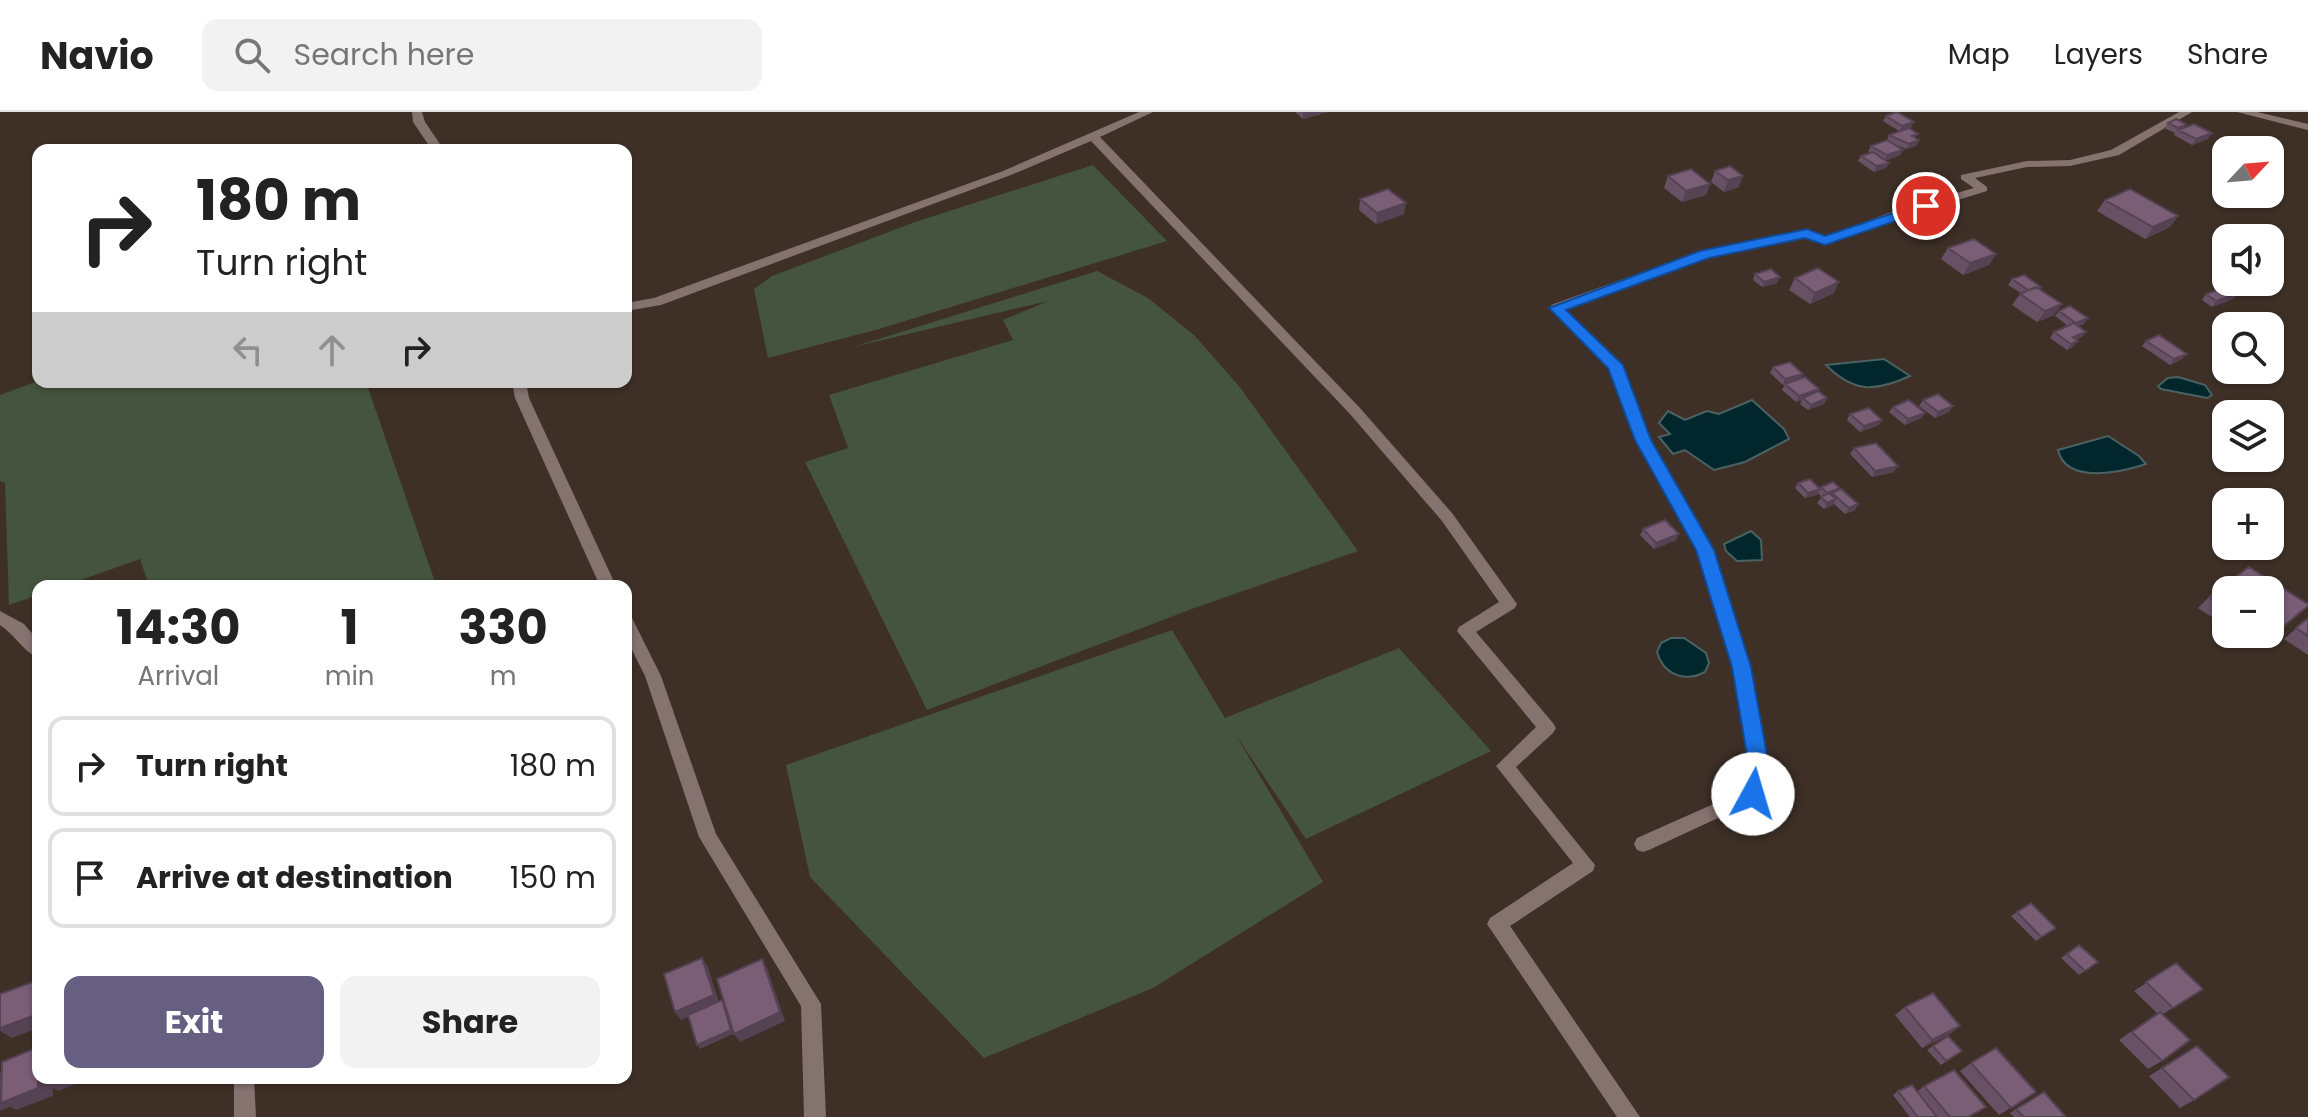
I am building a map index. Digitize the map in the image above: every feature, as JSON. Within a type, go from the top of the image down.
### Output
[{"type":"street","points":[[417,112],[419,122],[434,144]]},
{"type":"street","points":[[632,306],[656,302],[1007,173],[1148,112]]},
{"type":"street","points":[[1643,844],[1753,794],[1757,755],[1742,667],[1705,550],[1643,440],[1615,365],[1556,308],[1705,254],[1807,234],[1825,241],[1898,214],[1983,189],[1965,177],[2027,164],[2070,163],[2115,153],[2187,112]]},
{"type":"street","points":[[2242,112],[2308,127]]},
{"type":"street","points":[[1093,136],[1355,411],[1447,517],[1509,604],[1465,631],[1547,728],[1505,766],[1586,865],[1497,924],[1629,1117]]},
{"type":"street","points":[[520,388],[605,580]]},
{"type":"street","points":[[0,617],[18,628],[32,644]]},
{"type":"street","points":[[632,634],[653,676],[708,837],[811,1004],[815,1117]]},
{"type":"street","points":[[244,1084],[245,1117]]},
{"type":"green space","points":[[1093,165],[1167,241],[879,329],[768,358],[754,289],[772,276],[915,222]]},
{"type":"green space","points":[[1097,271],[1148,298],[1194,335],[1239,386],[1358,551],[1197,607],[927,710],[805,462],[848,448],[829,395],[1013,340],[1003,320],[1048,301],[853,347]]},
{"type":"green space","points":[[32,383],[32,388],[368,388],[434,580],[147,580],[140,559],[81,580],[32,580],[32,597],[9,605],[5,483],[0,481],[0,395]]},
{"type":"green space","points":[[1172,630],[1225,718],[1399,648],[1491,751],[1306,839],[1235,734],[1323,882],[1153,988],[984,1058],[810,877],[786,765]]},
{"type":"water","points":[[1884,359],[1910,376],[1886,385],[1865,387],[1846,381],[1826,365]]},
{"type":"water","points":[[2178,377],[2205,385],[2212,395],[2207,398],[2158,386],[2168,378]]},
{"type":"water","points":[[1752,400],[1784,429],[1789,439],[1745,462],[1714,470],[1685,450],[1673,454],[1659,437],[1670,434],[1659,423],[1668,411],[1685,420],[1707,411],[1719,414]]},
{"type":"water","points":[[2108,436],[2146,464],[2110,472],[2083,472],[2063,461],[2058,450]]},
{"type":"water","points":[[1751,531],[1761,540],[1762,560],[1737,561],[1726,551],[1724,544]]},
{"type":"water","points":[[1671,638],[1684,638],[1706,653],[1709,663],[1705,672],[1682,676],[1664,666],[1657,652],[1661,643]]},
{"type":"building","points":[[1897,112],[1914,122],[1902,126],[1886,116]]},
{"type":"building","points":[[2176,119],[2186,124],[2178,128],[2168,123]]},
{"type":"building","points":[[2194,124],[2212,133],[2196,139],[2178,130]]},
{"type":"building","points":[[1909,128],[1918,134],[1912,136],[1919,140],[1909,144],[1889,135]]},
{"type":"building","points":[[1887,140],[1903,150],[1887,155],[1871,146]]},
{"type":"building","points":[[1873,152],[1889,163],[1877,166],[1861,156]]},
{"type":"building","points":[[1730,166],[1743,176],[1728,180],[1715,171]]},
{"type":"building","points":[[1691,169],[1710,184],[1686,191],[1668,176]]},
{"type":"building","points":[[1388,189],[1406,203],[1377,213],[1360,199]]},
{"type":"building","points":[[2130,189],[2178,216],[2153,227],[2105,200]]},
{"type":"building","points":[[1974,239],[1996,254],[1970,263],[1948,248]]},
{"type":"building","points":[[1818,268],[1839,282],[1815,293],[1795,278]]},
{"type":"building","points":[[1771,269],[1780,277],[1764,282],[1755,274]]},
{"type":"building","points":[[2024,275],[2041,287],[2028,290],[2012,279]]},
{"type":"building","points":[[2036,287],[2062,304],[2045,311],[2020,294]]},
{"type":"building","points":[[2212,292],[2212,296],[2230,296],[2216,301],[2206,294]]},
{"type":"building","points":[[2070,306],[2088,318],[2076,323],[2059,311]]},
{"type":"building","points":[[2074,323],[2086,332],[2073,337],[2078,341],[2071,344],[2054,332]]},
{"type":"building","points":[[2159,335],[2187,354],[2174,359],[2146,341]]},
{"type":"building","points":[[1790,362],[1803,374],[1785,379],[1773,367]]},
{"type":"building","points":[[1805,377],[1819,389],[1799,396],[1785,384]]},
{"type":"building","points":[[1818,391],[1827,398],[1811,405],[1803,398]]},
{"type":"building","points":[[1938,394],[1953,406],[1938,412],[1923,400]]},
{"type":"building","points":[[1909,400],[1925,413],[1908,419],[1893,407]]},
{"type":"building","points":[[1869,408],[1882,420],[1864,426],[1850,414]]},
{"type":"building","points":[[1876,443],[1898,466],[1875,471],[1854,448]]},
{"type":"building","points":[[1810,479],[1820,489],[1808,493],[1798,483]]},
{"type":"building","points":[[1833,482],[1840,488],[1827,493],[1821,487]]},
{"type":"building","points":[[1841,489],[1858,504],[1849,508],[1832,493]]},
{"type":"building","points":[[1829,493],[1836,499],[1827,503],[1821,497]]},
{"type":"building","points":[[1665,520],[1679,534],[1656,543],[1643,529]]},
{"type":"building","points":[[2249,567],[2263,576],[2237,576]]},
{"type":"building","points":[[2284,589],[2308,606],[2284,626]]},
{"type":"building","points":[[2308,618],[2308,636],[2296,628]]},
{"type":"building","points":[[2031,903],[2056,928],[2041,937],[2017,912]]},
{"type":"building","points":[[2079,945],[2098,962],[2085,971],[2067,954]]},
{"type":"building","points":[[702,958],[714,995],[675,1012],[664,974]]},
{"type":"building","points":[[762,959],[780,1012],[734,1034],[717,979]]},
{"type":"building","points":[[2176,963],[2203,989],[2173,1008],[2146,982]]},
{"type":"building","points":[[32,982],[32,1016],[0,1028],[0,994]]},
{"type":"building","points":[[1933,993],[1960,1026],[1932,1040],[1905,1007]]},
{"type":"building","points":[[722,1000],[731,1030],[697,1045],[688,1015]]},
{"type":"building","points":[[2160,1012],[2190,1040],[2162,1061],[2132,1032]]},
{"type":"building","points":[[1948,1036],[1962,1051],[1946,1061],[1933,1046]]},
{"type":"building","points":[[2197,1046],[2229,1077],[2194,1100],[2162,1068]]},
{"type":"building","points":[[1996,1048],[2036,1092],[2011,1108],[1971,1063]]},
{"type":"building","points":[[32,1050],[32,1084],[38,1084],[38,1088],[1,1103],[2,1062]]},
{"type":"building","points":[[1954,1070],[1986,1107],[1968,1117],[1950,1117],[1924,1086]]},
{"type":"building","points":[[1912,1085],[1937,1117],[1918,1117],[1898,1091]]},
{"type":"building","points":[[2044,1092],[2066,1117],[2024,1117],[2016,1109]]},
{"type":"route","points":[[1753,794],[1757,755],[1742,667],[1705,550],[1643,440],[1615,365],[1556,308],[1705,254],[1807,234],[1825,241],[1926,206]]}]
